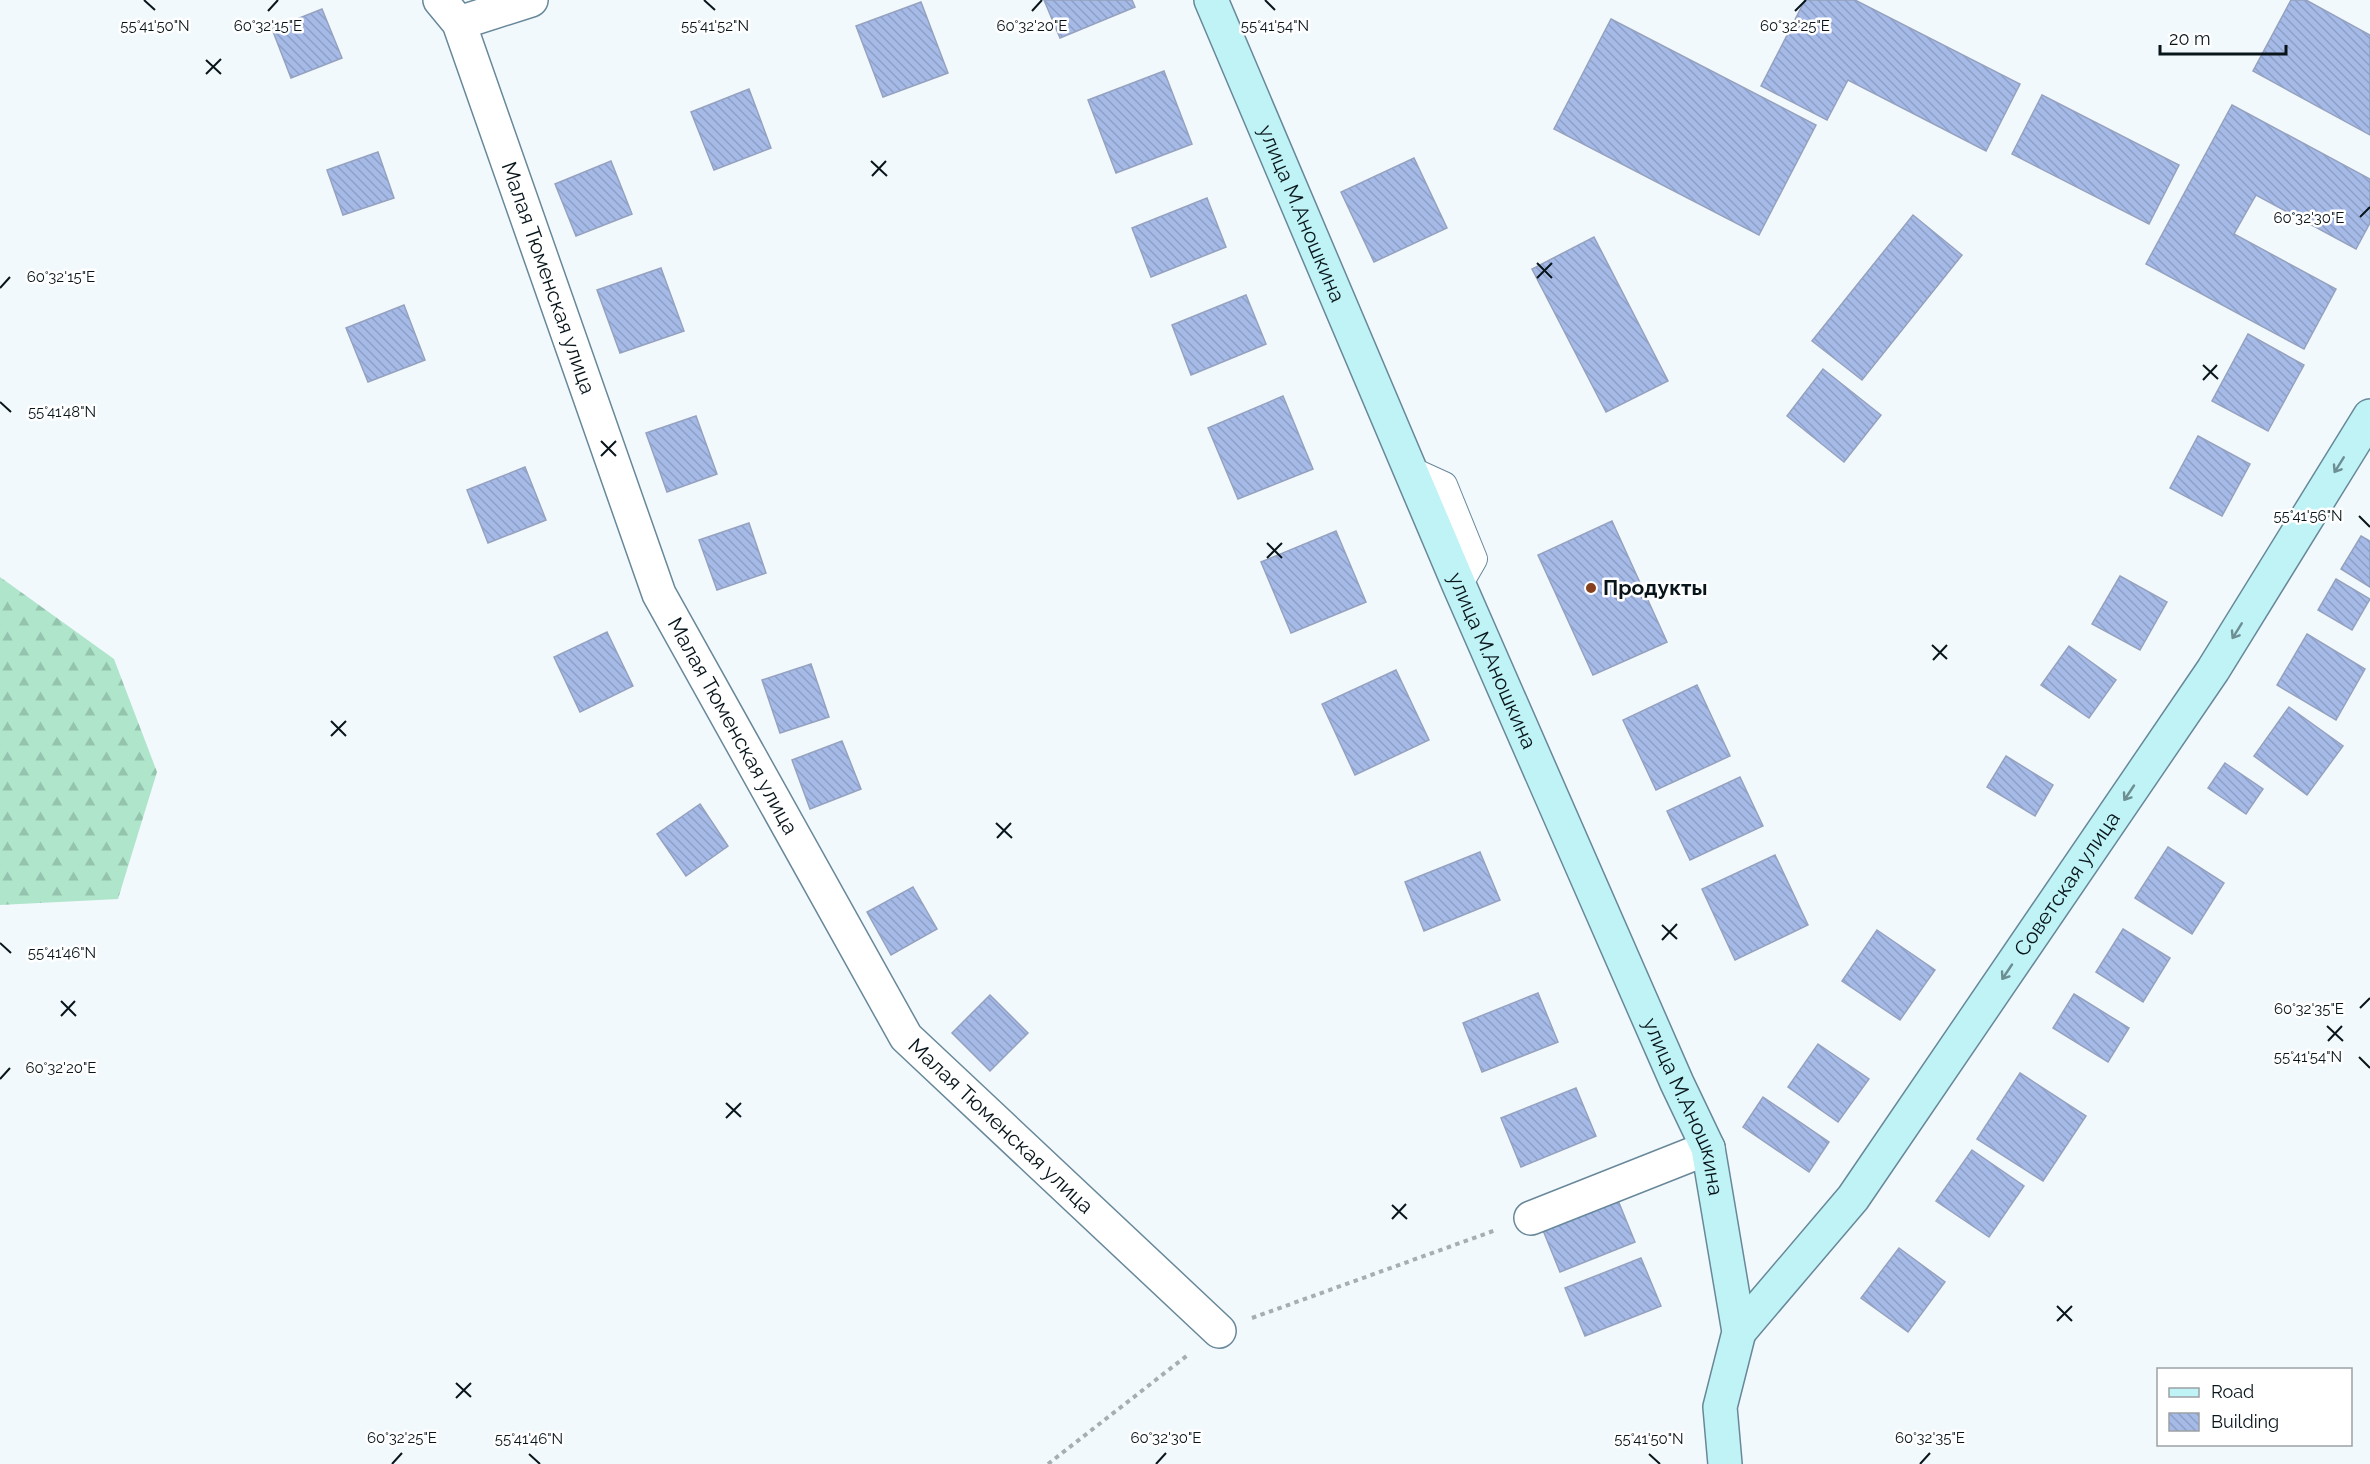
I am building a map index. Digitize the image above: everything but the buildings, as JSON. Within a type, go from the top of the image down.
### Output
[{"type":"street","points":[[449,11],[531,0]]},
{"type":"street","name":"улица М.Аношкина","points":[[1211,0],[1459,585],[1677,1083],[1708,1148],[1739,1332]]},
{"type":"street","name":"Малая Тюменская улица","points":[[449,11],[659,594],[906,1037],[1219,1331]]},
{"type":"street","name":"Советская улица","points":[[1739,1332],[1853,1198],[2213,670],[2370,416]]},
{"type":"street","points":[[1531,1218],[1708,1148]]},
{"type":"street","points":[[1725,1464],[1720,1407],[1739,1332]]},
{"type":"path","points":[[1048,1464],[1219,1331],[1531,1218]]},
{"type":"green space","points":[[0,577],[114,659],[157,772],[118,899],[0,905]]},
{"type":"place","name":"Продукты","points":[[1591,588]]}]
